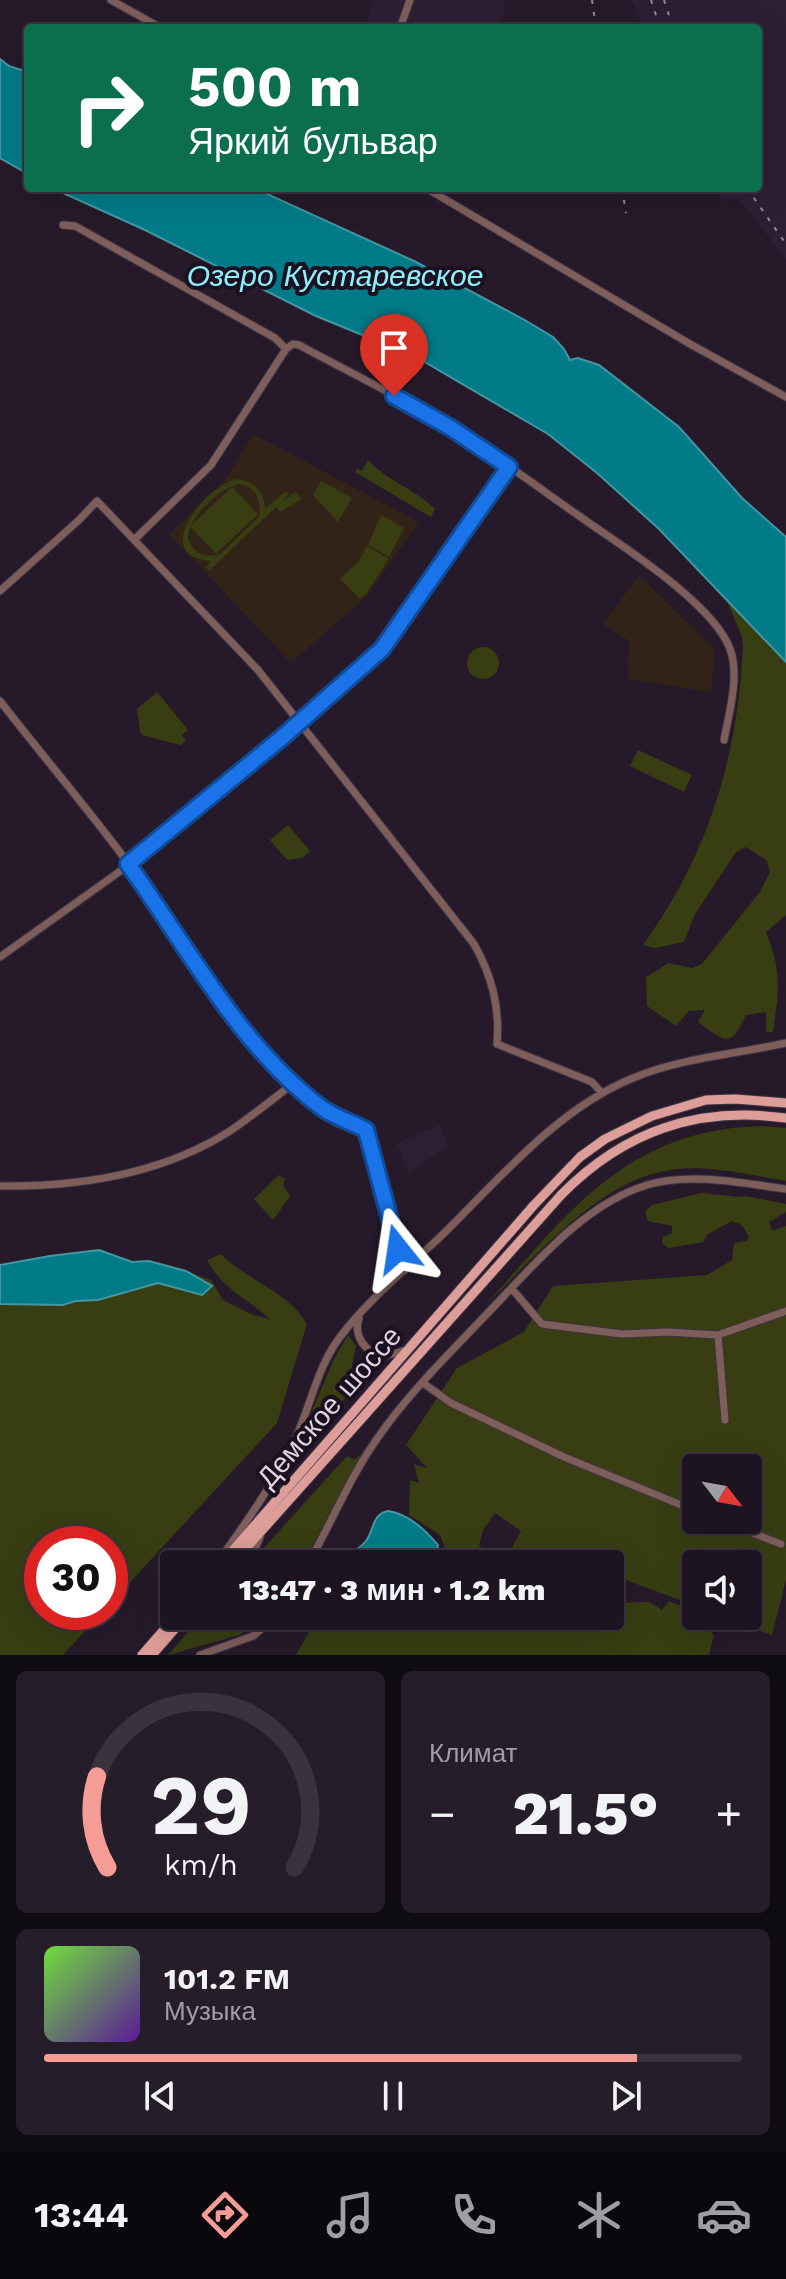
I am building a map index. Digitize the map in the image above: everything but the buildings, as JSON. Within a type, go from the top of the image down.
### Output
[{"type":"main road","name":"Демское шоссе","points":[[231,1550],[580,1157],[605,1139],[652,1116],[706,1100],[786,1103]]},
{"type":"main road","name":"Демское шоссе","points":[[244,1550],[561,1195],[600,1160],[660,1128],[694,1119],[727,1114],[786,1118]]},
{"type":"main road","points":[[142,1655],[164,1630]]},
{"type":"main road","points":[[152,1655],[174,1630]]},
{"type":"street","points":[[111,0],[120,2],[155,24]]},
{"type":"street","points":[[401,24],[410,0]]},
{"type":"street","points":[[433,192],[786,397]]},
{"type":"street","points":[[63,225],[75,226],[275,338],[286,349]]},
{"type":"street","points":[[135,539],[211,465],[286,349],[293,344],[299,345],[445,424],[659,572],[700,609],[724,637],[731,653],[733,667],[724,740]]},
{"type":"street","points":[[0,957],[128,864],[300,722],[387,644],[509,467]]},
{"type":"street","points":[[0,591],[97,501],[257,669],[474,944],[494,989],[498,1017],[497,1044],[592,1082],[602,1093]]},
{"type":"street","points":[[0,701],[128,864],[240,1026],[268,1059],[323,1108],[364,1128],[368,1133],[404,1271]]},
{"type":"street","points":[[228,1550],[295,1441],[314,1388],[339,1338],[370,1304],[549,1132],[602,1093],[659,1069],[786,1043]]},
{"type":"street","points":[[0,1186],[52,1187],[141,1170],[227,1133],[294,1083]]},
{"type":"street","points":[[316,1550],[377,1438],[423,1383],[579,1224],[626,1194],[647,1185],[673,1180],[702,1179],[786,1189]]},
{"type":"street","points":[[512,1289],[542,1324],[622,1334],[668,1332],[718,1335],[786,1311]]},
{"type":"street","points":[[370,1304],[357,1320],[357,1332],[363,1345],[370,1351],[384,1355],[408,1350]]},
{"type":"street","points":[[718,1335],[725,1420]]},
{"type":"street","points":[[423,1383],[451,1403],[564,1457],[682,1505]]},
{"type":"street","points":[[254,1550],[258,1539],[280,1510]]},
{"type":"street","points":[[755,1534],[781,1544]]},
{"type":"street","points":[[200,1655],[253,1636],[260,1630]]},
{"type":"shaded area","points":[[374,0],[504,0],[502,24],[365,24]]},
{"type":"shaded area","points":[[632,0],[786,0],[786,259],[738,198],[723,201],[717,192],[762,192],[762,24],[641,24]]},
{"type":"shaded area","points":[[253,434],[419,522],[368,595],[291,663],[169,534],[225,480]]},
{"type":"shaded area","points":[[639,575],[715,650],[711,692],[628,679],[629,641],[603,624]]},
{"type":"shaded area","points":[[440,1125],[448,1146],[409,1173],[397,1143]]},
{"type":"green space","points":[[368,460],[435,509],[431,517],[355,472],[357,468],[362,471]]},
{"type":"green space","points":[[237,479],[254,485],[263,497],[265,509],[286,491],[289,494],[283,501],[295,492],[302,499],[280,512],[276,507],[209,571],[206,567],[211,561],[193,556],[184,547],[183,534],[199,506],[224,484]],"holes":[[[240,484],[250,488],[257,496],[259,517],[219,555],[203,555],[196,551],[188,538],[193,522],[215,497]]]},
{"type":"green space","points":[[321,481],[352,498],[338,522],[313,495]]},
{"type":"green space","points":[[232,487],[258,514],[216,554],[190,526]]},
{"type":"green space","points":[[381,515],[404,528],[389,557],[368,545]]},
{"type":"green space","points":[[367,546],[389,559],[360,599],[340,579],[358,562]]},
{"type":"green space","points":[[727,601],[786,662],[786,915],[766,932],[775,959],[778,982],[773,1032],[766,1032],[766,1012],[746,1015],[736,1033],[727,1039],[698,1022],[705,1010],[689,1011],[676,1026],[647,1006],[646,977],[669,963],[692,968],[702,964],[760,892],[770,871],[766,860],[746,847],[736,852],[695,914],[684,942],[655,948],[643,945],[666,911],[702,840],[726,766],[740,687],[743,646]]},
{"type":"green space","points":[[483,647],[494,652],[499,663],[494,674],[483,679],[472,674],[467,663],[472,652]]},
{"type":"green space","points":[[157,692],[188,730],[182,735],[186,741],[180,745],[140,732],[137,709]]},
{"type":"green space","points":[[638,750],[692,775],[684,792],[630,766]]},
{"type":"green space","points":[[288,825],[310,851],[302,858],[287,860],[270,840]]},
{"type":"green space","points":[[763,1126],[786,1128],[786,1181],[699,1168],[670,1170],[644,1177],[618,1189],[568,1225],[484,1307],[573,1209],[604,1182],[637,1160],[673,1142],[715,1131]]},
{"type":"green space","points":[[279,1175],[285,1179],[283,1185],[290,1196],[273,1220],[254,1199]]},
{"type":"green space","points":[[702,1193],[745,1196],[786,1204],[786,1212],[769,1222],[772,1231],[786,1226],[786,1580],[772,1635],[759,1630],[762,1630],[762,1550],[682,1550],[682,1601],[624,1579],[624,1550],[509,1550],[521,1531],[495,1513],[483,1530],[479,1546],[486,1550],[446,1550],[440,1535],[409,1515],[410,1480],[419,1483],[414,1464],[427,1468],[406,1445],[457,1368],[524,1332],[553,1286],[707,1275],[732,1260],[734,1243],[746,1241],[749,1237],[742,1225],[732,1221],[708,1234],[703,1242],[669,1248],[662,1243],[663,1237],[672,1233],[672,1226],[648,1221],[645,1211],[652,1205]]},
{"type":"green space","points":[[221,1254],[278,1294],[307,1324],[277,1423],[128,1584],[128,1526],[24,1526],[24,1630],[86,1630],[63,1655],[0,1655],[0,1283],[186,1271],[211,1280],[223,1300],[253,1315],[270,1319],[227,1286],[207,1260]]},
{"type":"green space","points":[[348,1335],[356,1346],[345,1398],[289,1465],[334,1359]]},
{"type":"green space","points":[[361,1454],[310,1550],[263,1550],[347,1456],[354,1460]]},
{"type":"green space","points":[[669,1601],[682,1606],[682,1630],[709,1630],[714,1635],[709,1655],[296,1655],[310,1630],[624,1630],[624,1603],[649,1602],[662,1610]]},
{"type":"green space","points":[[190,1630],[247,1630],[239,1635],[168,1655]]},
{"type":"water","points":[[0,59],[24,71],[24,172],[0,158]]},
{"type":"water","name":"Озеро Кустаревское","points":[[61,192],[263,192],[414,261],[523,319],[553,337],[570,360],[578,358],[599,365],[679,427],[742,498],[786,537],[786,662],[659,529],[548,434],[416,357],[316,316],[145,230]]},
{"type":"water","points":[[99,1250],[132,1262],[149,1261],[186,1271],[212,1286],[202,1295],[158,1283],[98,1300],[63,1305],[0,1304],[0,1265]]},
{"type":"water","points":[[388,1511],[410,1519],[438,1545],[437,1550],[355,1550],[363,1544],[376,1519]]},
{"type":"railway","points":[[592,0],[595,24]]},
{"type":"railway","points":[[651,0],[659,24]]},
{"type":"railway","points":[[664,0],[672,24]]},
{"type":"railway","points":[[623,192],[626,213]]},
{"type":"railway","points":[[750,192],[786,244]]},
{"type":"route","points":[[394,396],[451,428],[509,467],[382,649],[285,735],[128,864],[240,1026],[268,1059],[323,1108],[366,1130],[398,1249]]}]
